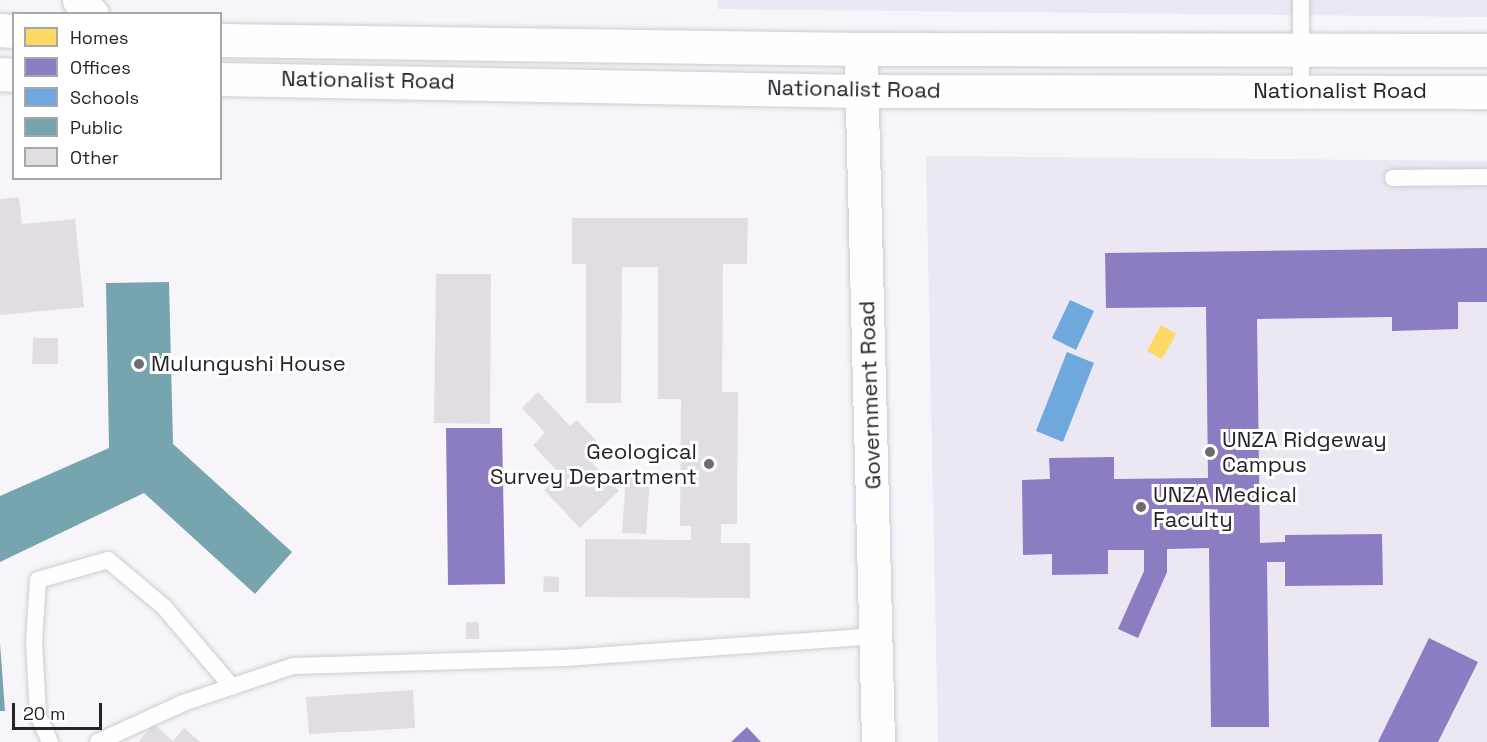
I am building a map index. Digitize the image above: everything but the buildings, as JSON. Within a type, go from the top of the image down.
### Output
[{"type":"main road","points":[[79,0],[90,12]]},
{"type":"main road","name":"Nationalist Road","points":[[222,40],[861,49],[1487,50]]},
{"type":"main road","name":"Government Road","points":[[861,49],[860,91],[877,636],[878,742]]},
{"type":"main road","name":"Nationalist Road","points":[[222,79],[860,91],[1487,92]]},
{"type":"lane","points":[[1301,0],[1301,90]]},
{"type":"lane","points":[[1393,178],[1487,177]]},
{"type":"lane","points":[[50,742],[38,715],[34,642],[38,580],[108,560],[164,607],[232,687]]},
{"type":"lane","points":[[98,742],[183,702],[293,666],[564,658],[877,636]]},
{"type":"shaded area","points":[[718,0],[1487,0],[1487,17],[717,9]]},
{"type":"shaded area","name":"UNZA Ridgeway Campus","points":[[926,156],[1487,161],[1487,742],[938,742]]},
{"type":"place","name":"Mulungushi House","points":[[139,364]]},
{"type":"place","name":"UNZA Ridgeway Campus","points":[[1210,452]]},
{"type":"place","name":"Geological Survey Department","points":[[709,464]]},
{"type":"place","name":"UNZA Medical Faculty","points":[[1141,507]]}]
